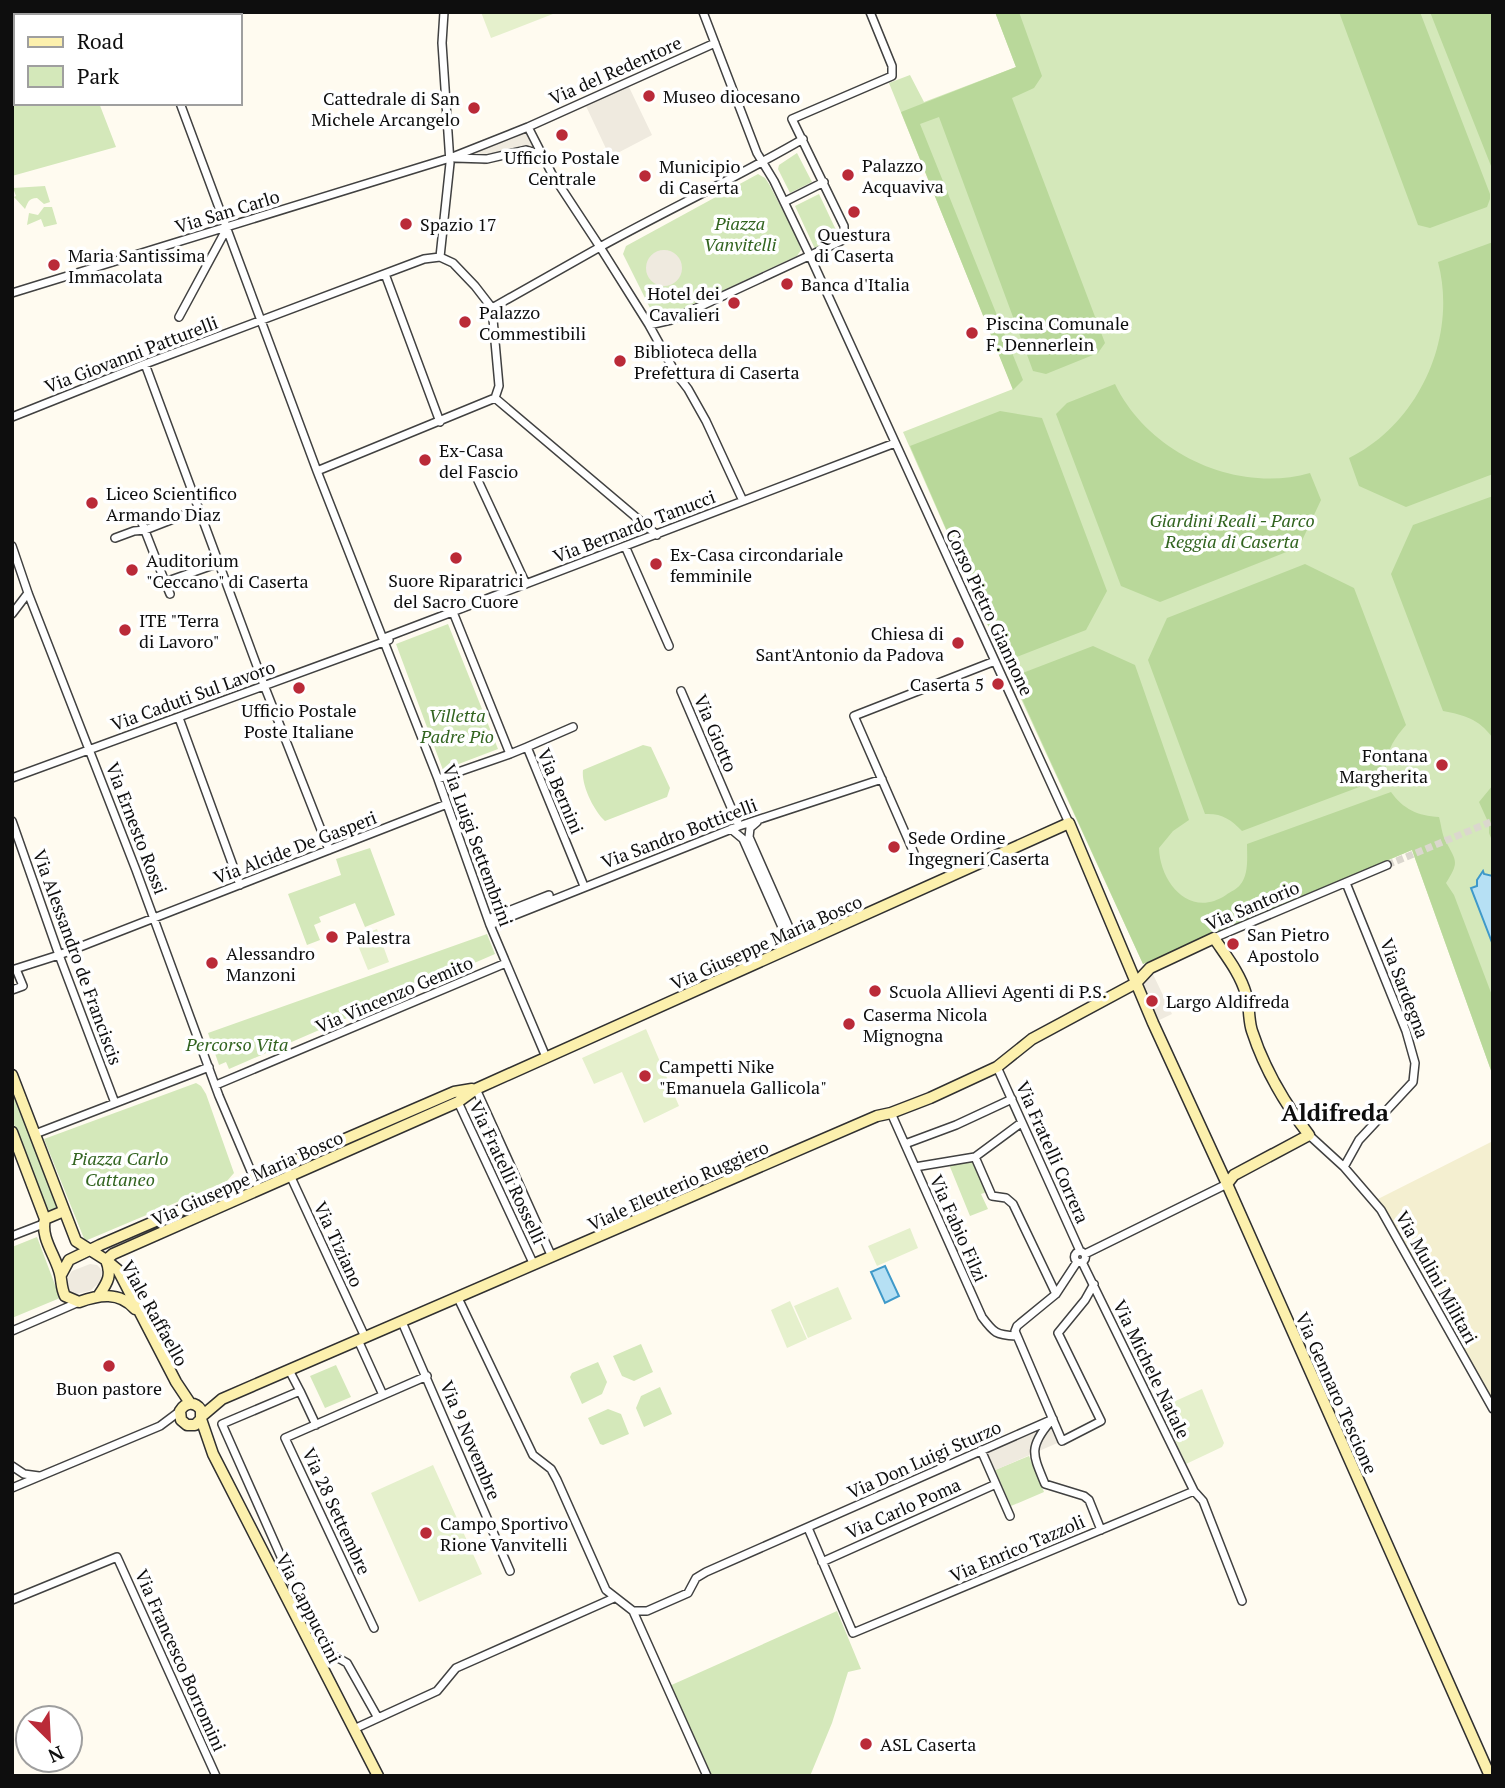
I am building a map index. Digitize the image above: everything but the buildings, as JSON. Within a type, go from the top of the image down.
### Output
[{"type":"street","points":[[317,471],[495,398],[499,386],[492,308],[453,263],[440,257],[450,158],[442,43],[444,12]]},
{"type":"street","name":"Corso Pietro Giannone","points":[[703,12],[760,164],[784,202],[810,256],[1069,823],[1136,983]]},
{"type":"street","points":[[649,325],[671,320],[841,241],[844,226],[792,119],[892,76],[892,66],[870,12]]},
{"type":"street","name":"Via del Redentore","points":[[450,158],[528,127],[715,43]]},
{"type":"street","points":[[181,105],[261,320]]},
{"type":"street","points":[[528,127],[540,151],[688,389],[743,501]]},
{"type":"street","points":[[492,308],[803,139]]},
{"type":"street","points":[[450,158],[487,159],[526,149],[540,151]]},
{"type":"street","name":"Via San Carlo","points":[[12,293],[450,158]]},
{"type":"street","points":[[784,202],[824,182]]},
{"type":"street","points":[[179,317],[227,228]]},
{"type":"street","name":"Via Giovanni Patturelli","points":[[12,417],[424,259],[440,257]]},
{"type":"street","points":[[385,274],[440,422]]},
{"type":"street","name":"Via Luigi Settembrini","points":[[261,320],[317,471],[385,639],[489,922],[546,1057]]},
{"type":"street","points":[[145,364],[264,685],[329,850]]},
{"type":"street","points":[[495,398],[657,535]]},
{"type":"street","name":"Via Bernardo Tanucci","points":[[385,639],[895,443]]},
{"type":"street","points":[[474,472],[526,584]]},
{"type":"street","points":[[114,538],[199,509]]},
{"type":"street","points":[[144,526],[170,594]]},
{"type":"street","name":"Via Ernesto Rossi","points":[[12,546],[216,1085]]},
{"type":"street","points":[[625,546],[669,646]]},
{"type":"street","points":[[166,582],[219,563]]},
{"type":"street","points":[[12,614],[28,593]]},
{"type":"street","name":"Via Bernini","points":[[454,614],[510,754],[527,747],[583,884]]},
{"type":"street","name":"Via Caduti Sul Lavoro","points":[[12,779],[385,639]]},
{"type":"street","points":[[914,853],[854,716],[995,661]]},
{"type":"street","name":"Via Giotto","points":[[681,691],[735,827],[743,839],[782,927],[784,935],[779,955]]},
{"type":"street","points":[[179,718],[240,885]]},
{"type":"street","points":[[527,747],[573,727]]},
{"type":"street","points":[[438,779],[510,754]]},
{"type":"street","name":"Via Sandro Botticelli","points":[[489,922],[735,827],[882,779]]},
{"type":"street","name":"Via Alcide De Gasperi","points":[[14,969],[59,955],[447,804]]},
{"type":"street","points":[[760,819],[750,828],[750,837],[791,932],[814,939]]},
{"type":"street","name":"Via Alessandro de Franciscis","points":[[12,821],[115,1103]]},
{"type":"street","name":"Via Giuseppe Maria Bosco","points":[[89,1250],[285,1164],[476,1089],[1069,823]]},
{"type":"street","name":"Via Santorio","points":[[1136,983],[1150,968],[1387,865]]},
{"type":"street","name":"Via Sardegna","points":[[1344,1167],[1359,1140],[1413,1082],[1415,1063],[1410,1041],[1346,883]]},
{"type":"street","points":[[1094,1284],[1085,1300],[1058,1333],[1101,1421],[1062,1440],[1016,1336],[1017,1326],[1055,1294],[1081,1257],[1227,1184],[1234,1175],[1309,1135],[1292,1113],[1268,1070],[1251,1030],[1247,995],[1236,970],[1214,938]]},
{"type":"street","name":"Via Vincenzo Gemito","points":[[216,1085],[506,963]]},
{"type":"street","points":[[12,990],[23,986],[14,969]]},
{"type":"street","name":"Via Gennaro Tescione","points":[[1136,983],[1490,1776]]},
{"type":"street","name":"Viale Eleuterio Ruggiero","points":[[12,1488],[160,1426],[187,1406],[222,1399],[877,1116],[891,1114],[997,1067],[1032,1039],[1136,983]]},
{"type":"street","points":[[35,1133],[209,1067]]},
{"type":"street","name":"Via Fratelli Correra","points":[[997,1067],[1081,1257]]},
{"type":"street","points":[[12,1075],[76,1241],[106,1259],[110,1278],[99,1295]]},
{"type":"street","points":[[216,1085],[259,1190]]},
{"type":"street","name":"Via Fratelli Rosselli","points":[[476,1089],[552,1257]]},
{"type":"street","name":"Via Giuseppe Maria Bosco","points":[[106,1259],[456,1097]]},
{"type":"street","name":"Via Fratelli Rosselli","points":[[456,1097],[534,1265]]},
{"type":"street","points":[[905,1144],[957,1125],[1012,1099]]},
{"type":"street","name":"Via Fabio Filzi","points":[[891,1114],[982,1317],[993,1332],[1016,1336]]},
{"type":"street","points":[[915,1167],[975,1157],[1021,1123]]},
{"type":"street","points":[[12,1132],[61,1275],[61,1287],[65,1296],[79,1302]]},
{"type":"street","name":"Via Mulini Militari","points":[[1309,1135],[1344,1167],[1381,1210],[1493,1409]]},
{"type":"street","points":[[975,1157],[992,1196],[1006,1198],[1013,1204],[1055,1294]]},
{"type":"street","name":"Via Tiziano","points":[[285,1164],[362,1339],[383,1395]]},
{"type":"street","points":[[12,1236],[64,1211]]},
{"type":"street","points":[[61,1275],[69,1260],[89,1250]]},
{"type":"street","name":"Via Michele Natale","points":[[1081,1257],[1194,1491],[1203,1501],[1242,1601]]},
{"type":"street","name":"Viale Raffaello","points":[[106,1259],[118,1270],[187,1406]]},
{"type":"street","points":[[12,1331],[99,1295],[120,1297],[144,1320]]},
{"type":"street","points":[[458,1298],[533,1455],[551,1469],[606,1590],[632,1611],[707,1776]]},
{"type":"street","name":"Via 9 Novembre","points":[[402,1322],[510,1571]]},
{"type":"street","points":[[289,1370],[316,1425],[427,1376]]},
{"type":"street","points":[[300,1391],[222,1424],[322,1649],[348,1663],[378,1718]]},
{"type":"street","name":"Viale Eleuterio Ruggiero","points":[[160,1426],[195,1421],[222,1399]]},
{"type":"street","points":[[187,1406],[199,1407],[195,1421],[181,1420],[187,1406]]},
{"type":"street","points":[[1053,1419],[1037,1437],[1032,1454],[1045,1485],[1084,1496],[1089,1500],[1101,1530]]},
{"type":"street","name":"Via Don Luigi Sturzo","points":[[632,1611],[647,1611],[688,1593],[696,1578],[706,1572],[1053,1419]]},
{"type":"street","name":"Via Cappuccini","points":[[195,1421],[354,1728],[373,1774]]},
{"type":"street","name":"Via 28 Settembre","points":[[316,1425],[285,1438],[374,1628]]},
{"type":"street","points":[[981,1450],[1010,1516]]},
{"type":"street","points":[[12,1466],[24,1474],[40,1476]]},
{"type":"street","name":"Via Carlo Poma","points":[[822,1562],[996,1484]]},
{"type":"street","name":"Via Enrico Tazzoli","points":[[822,1562],[853,1633],[1194,1491]]},
{"type":"street","points":[[808,1528],[822,1562]]},
{"type":"street","name":"Via Francesco Borromini","points":[[12,1600],[117,1557],[216,1776]]},
{"type":"street","points":[[354,1728],[437,1691],[456,1668],[614,1598]]},
{"type":"shaded area","points":[[628,85],[652,135],[610,157],[585,104]]},
{"type":"shaded area","points":[[528,127],[538,148],[484,165],[477,161],[475,164],[450,163],[450,158]]},
{"type":"shaded area","points":[[664,250],[677,255],[682,268],[677,281],[664,286],[651,281],[646,268],[651,255]]},
{"type":"shaded area","name":"Largo Aldifreda","points":[[1150,968],[1172,1014],[1149,1025],[1131,985]]},
{"type":"shaded area","points":[[1493,1141],[1493,1409],[1374,1201]]},
{"type":"shaded area","points":[[90,1264],[97,1265],[102,1270],[101,1281],[90,1291],[76,1294],[70,1292],[67,1287],[72,1271]]},
{"type":"shaded area","points":[[1053,1419],[1062,1441],[991,1472],[981,1450]]},
{"type":"green space","points":[[481,12],[558,12],[491,38]]},
{"type":"green space","name":"Giardini Reali - Parco Reggia di Caserta","points":[[995,12],[1493,12],[1493,1076],[1412,850],[1143,964],[1004,662],[903,432],[1013,389],[889,83],[910,75],[924,102],[1016,67]]},
{"type":"green space","points":[[995,12],[1019,12],[1042,76],[1034,88],[1012,98],[1105,343],[1098,353],[1046,374],[1033,371],[939,117],[920,124],[1023,380],[1013,390],[901,112],[1016,67]]},
{"type":"green space","points":[[1339,12],[1420,12],[1490,194],[1487,207],[1430,228],[1418,225]]},
{"type":"green space","points":[[1430,12],[1493,12],[1493,171]]},
{"type":"green space","points":[[14,92],[14,105],[100,105],[116,147],[12,176]]},
{"type":"green space","points":[[797,153],[812,182],[790,193],[778,169],[779,165]]},
{"type":"green space","name":"Piazza Vanvitelli","points":[[758,174],[769,184],[798,240],[801,250],[797,256],[666,317],[657,315],[651,310],[623,254],[626,246]]},
{"type":"green space","points":[[45,186],[50,202],[44,204],[34,198],[25,209],[14,197],[13,188]]},
{"type":"green space","points":[[819,194],[836,230],[832,239],[815,249],[795,206]]},
{"type":"green space","points":[[44,207],[52,207],[57,224],[44,227],[41,219],[27,225],[29,213],[38,215]]},
{"type":"green space","points":[[1493,242],[1493,474],[1406,507],[1359,486],[1349,458],[1374,443],[1395,424],[1413,401],[1427,375],[1437,348],[1442,319],[1443,291],[1438,262]]},
{"type":"green space","points":[[1115,384],[1130,408],[1149,430],[1172,448],[1197,462],[1224,472],[1253,478],[1282,478],[1310,473],[1321,500],[1299,547],[1160,602],[1121,586],[1056,414],[1067,403]]},
{"type":"green space","points":[[1000,411],[1042,418],[1107,591],[1086,630],[1004,662],[910,446]]},
{"type":"green space","points":[[1493,496],[1492,737],[1482,726],[1470,719],[1443,711],[1391,574],[1413,525]]},
{"type":"green space","points":[[1305,564],[1354,588],[1406,725],[1390,749],[1386,762],[1386,777],[1242,831],[1225,818],[1205,814],[1148,660],[1167,618]]},
{"type":"green space","name":"Villetta Padre Pio","points":[[448,624],[498,749],[443,770],[396,644]]},
{"type":"green space","points":[[1093,646],[1135,665],[1189,820],[1173,831],[1159,848],[1161,861],[1171,885],[1189,900],[1200,903],[1213,901],[1239,886],[1246,871],[1247,844],[1391,792],[1412,810],[1439,817],[1444,838],[1455,861],[1446,883],[1454,895],[1493,998],[1493,1076],[1412,850],[1143,964],[1012,677]]},
{"type":"green space","points":[[643,745],[651,747],[670,788],[667,797],[605,821],[589,797],[583,770]]},
{"type":"green space","points":[[1493,785],[1493,843],[1489,824],[1479,802]]},
{"type":"green space","points":[[370,848],[395,915],[365,927],[355,903],[319,917],[321,922],[314,925],[320,940],[307,945],[288,894],[341,875],[336,859]]},
{"type":"green space","points":[[377,929],[389,962],[368,970],[355,938]]},
{"type":"green space","name":"Percorso Vita","points":[[487,934],[495,954],[229,1069],[226,1062],[219,1065],[208,1033]]},
{"type":"green space","name":"Campetti Nike \"Emanuela Gallicola\"","points":[[646,1029],[679,1106],[644,1123],[622,1072],[594,1084],[582,1058]]},
{"type":"green space","name":"Piazza Carlo Cattaneo","points":[[196,1083],[206,1094],[234,1173],[227,1181],[85,1241],[44,1139]]},
{"type":"green space","points":[[12,1088],[58,1210],[48,1213],[12,1119]]},
{"type":"green space","points":[[975,1157],[990,1191],[981,1194],[988,1209],[970,1216],[948,1162]]},
{"type":"green space","points":[[910,1228],[918,1248],[877,1266],[868,1246]]},
{"type":"green space","points":[[37,1237],[60,1298],[12,1318],[12,1247]]},
{"type":"green space","points":[[838,1287],[852,1319],[808,1338],[794,1306]]},
{"type":"green space","points":[[790,1301],[807,1339],[787,1348],[771,1310]]},
{"type":"green space","points":[[641,1344],[653,1372],[634,1381],[622,1376],[613,1356]]},
{"type":"green space","points":[[598,1362],[607,1382],[602,1394],[582,1404],[570,1377],[572,1373]]},
{"type":"green space","points":[[336,1365],[351,1397],[325,1408],[310,1376]]},
{"type":"green space","points":[[660,1387],[672,1414],[644,1427],[636,1408],[641,1396]]},
{"type":"green space","points":[[1202,1389],[1224,1443],[1222,1447],[1186,1464],[1160,1408]]},
{"type":"green space","points":[[608,1409],[621,1414],[629,1434],[603,1445],[600,1444],[588,1418]]},
{"type":"green space","points":[[1029,1456],[1044,1492],[1011,1506],[995,1470]]},
{"type":"green space","name":"Campo Sportivo Rione Vanvitelli","points":[[433,1465],[482,1574],[419,1602],[371,1493]]},
{"type":"green space","points":[[837,1611],[861,1669],[848,1672],[832,1723],[810,1776],[710,1776],[667,1687]]},
{"type":"water","points":[[1483,871],[1484,874],[1493,876],[1493,945],[1471,888],[1477,886],[1477,880]]},
{"type":"water","points":[[885,1266],[899,1296],[885,1303],[871,1272]]},
{"type":"tunnel","points":[[1387,865],[1493,821]]},
{"type":"place","name":"Museo diocesano","points":[[649,96]]},
{"type":"place","name":"Cattedrale di San Michele Arcangelo","points":[[474,108]]},
{"type":"place","name":"Ufficio Postale Centrale","points":[[562,135]]},
{"type":"place","name":"Palazzo Acquaviva","points":[[848,175]]},
{"type":"place","name":"Municipio di Caserta","points":[[645,176]]},
{"type":"place","name":"Questura di Caserta","points":[[854,212]]},
{"type":"place","name":"Spazio 17","points":[[406,224]]},
{"type":"place","name":"Maria Santissima Immacolata","points":[[54,265]]},
{"type":"place","name":"Banca d'Italia","points":[[787,284]]},
{"type":"place","name":"Hotel dei Cavalieri","points":[[734,303]]},
{"type":"place","name":"Palazzo Commestibili","points":[[465,322]]},
{"type":"place","name":"Piscina Comunale F. Dennerlein","points":[[972,333]]},
{"type":"place","name":"Biblioteca della Prefettura di Caserta","points":[[620,361]]},
{"type":"place","name":"Ex-Casa del Fascio","points":[[425,460]]},
{"type":"place","name":"Liceo Scientifico Armando Diaz","points":[[92,503]]},
{"type":"place","name":"Suore Riparatrici del Sacro Cuore","points":[[456,558]]},
{"type":"place","name":"Ex-Casa circondariale femminile","points":[[656,564]]},
{"type":"place","name":"Auditorium \"Ceccano\" di Caserta","points":[[132,570]]},
{"type":"place","name":"ITE \"Terra di Lavoro\"","points":[[125,630]]},
{"type":"place","name":"Chiesa di Sant'Antonio da Padova","points":[[958,643]]},
{"type":"place","name":"Caserta 5","points":[[998,684]]},
{"type":"place","name":"Ufficio Postale Poste Italiane","points":[[299,688]]},
{"type":"place","name":"Fontana Margherita","points":[[1442,765]]},
{"type":"place","name":"Sede Ordine Ingegneri Caserta","points":[[894,847]]},
{"type":"place","name":"Palestra","points":[[332,937]]},
{"type":"place","name":"San Pietro Apostolo","points":[[1233,944]]},
{"type":"place","name":"Alessandro Manzoni","points":[[212,963]]},
{"type":"place","name":"Scuola Allievi Agenti di P.S.","points":[[875,991]]},
{"type":"place","name":"Largo Aldifreda","points":[[1152,1001]]},
{"type":"place","name":"Caserma Nicola Mignogna","points":[[849,1024]]},
{"type":"place","name":"Campetti Nike \"Emanuela Gallicola\"","points":[[645,1076]]},
{"type":"place","name":"Buon pastore","points":[[109,1366]]},
{"type":"place","name":"Campo Sportivo Rione Vanvitelli","points":[[426,1533]]},
{"type":"place","name":"ASL Caserta","points":[[866,1744]]},
{"type":"district","name":"Aldifreda","points":[[1335,1112]]}]
